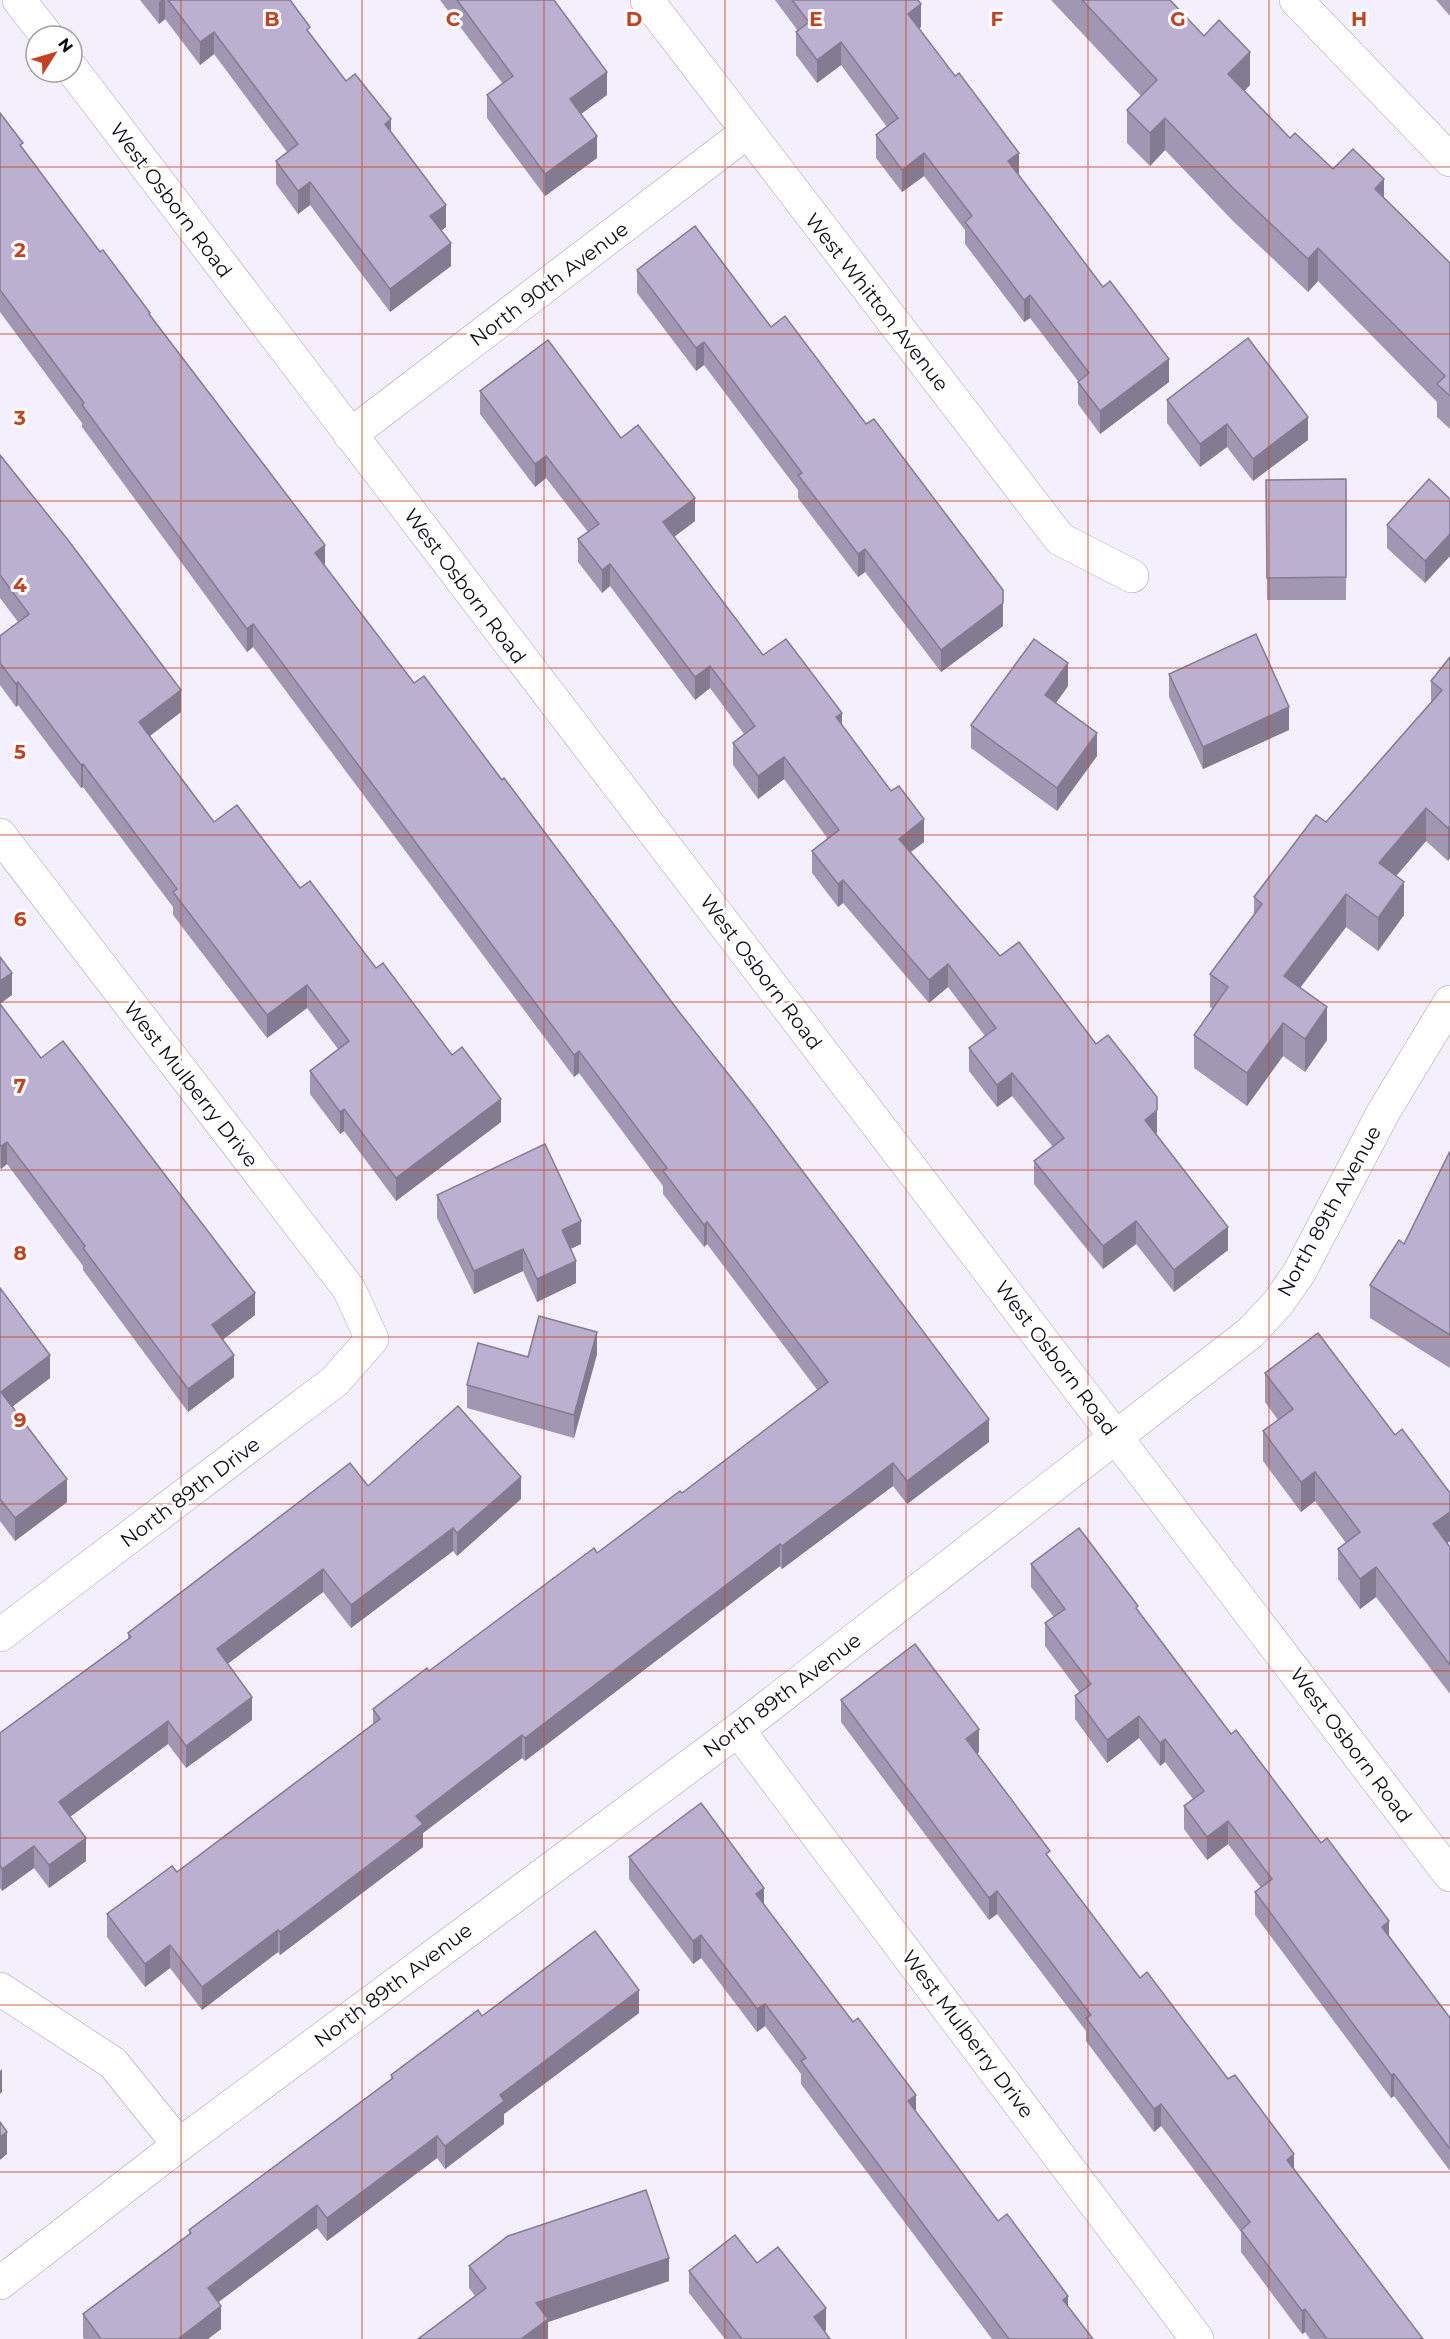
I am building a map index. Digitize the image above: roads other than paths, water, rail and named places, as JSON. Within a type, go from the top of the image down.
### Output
[{"type":"street","points":[[19,0],[38,24]]},
{"type":"street","name":"West Whitton Avenue","points":[[647,0],[1060,539],[1132,576]]},
{"type":"street","points":[[1301,2],[1450,160]]},
{"type":"street","name":"West Osborn Road","points":[[83,84],[1450,1875]]},
{"type":"street","name":"North 90th Avenue","points":[[350,435],[747,132]]},
{"type":"street","name":"West Mulberry Drive","points":[[0,835],[349,1289],[372,1339]]},
{"type":"street","name":"North 89th Avenue","points":[[0,2283],[178,2145],[738,1730],[1250,1333],[1278,1303],[1299,1273],[1384,1111],[1450,1002]]},
{"type":"street","name":"North 89th Drive","points":[[0,1635],[335,1381],[372,1339]]},
{"type":"street","name":"West Mulberry Drive","points":[[738,1730],[1197,2339]]},
{"type":"street","points":[[0,1989],[113,2063],[178,2145]]}]
